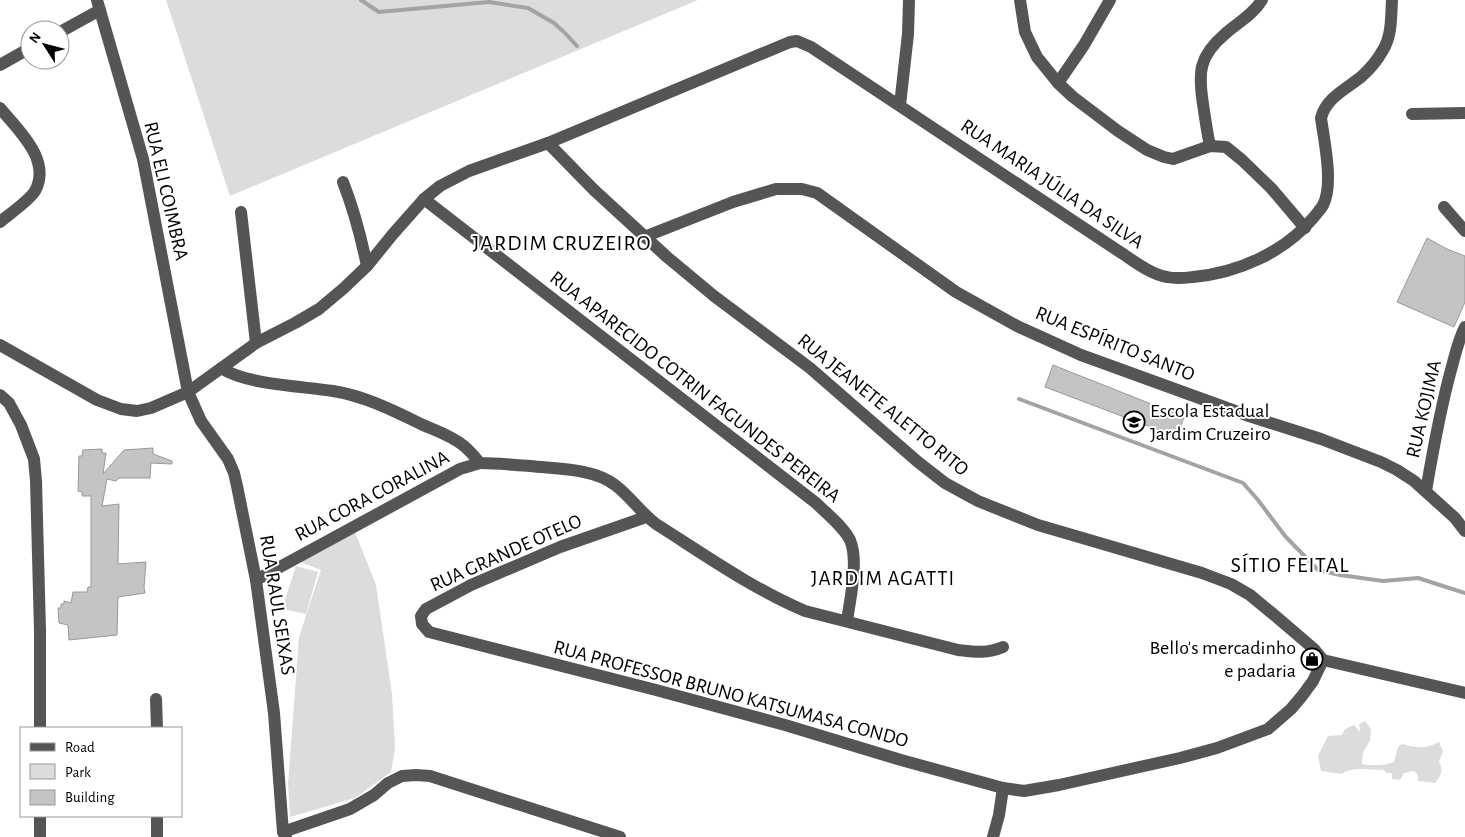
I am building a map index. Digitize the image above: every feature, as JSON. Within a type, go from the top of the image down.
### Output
[{"type":"street","points":[[900,105],[908,34],[909,0]]},
{"type":"street","points":[[1020,0],[1025,32],[1037,57],[1058,83],[1110,125],[1147,150],[1173,159],[1210,146],[1226,146],[1271,188],[1305,228]]},
{"type":"street","points":[[1058,83],[1084,45],[1110,0]]},
{"type":"street","points":[[1210,146],[1200,84],[1200,71],[1212,48],[1224,35],[1253,12],[1262,0]]},
{"type":"street","name":"RUA MARIA JÚLIA DA SILVA","points":[[548,143],[790,42],[797,41],[812,47],[1153,272],[1177,279],[1223,273],[1254,262],[1284,244],[1305,228],[1324,205],[1327,192],[1328,167],[1321,118],[1322,113],[1329,101],[1362,76],[1384,49],[1388,40],[1392,0]]},
{"type":"street","points":[[70,25],[98,5]]},
{"type":"street","name":"RUA ELI COIMBRA","points":[[98,5],[143,159],[188,392]]},
{"type":"street","points":[[0,65],[20,54]]},
{"type":"street","points":[[0,108],[29,144],[39,163],[39,179],[34,192],[0,222]]},
{"type":"street","points":[[1412,114],[1465,113]]},
{"type":"street","points":[[0,345],[23,356],[97,400],[121,409],[137,411],[151,408],[188,392],[256,343],[319,309],[367,266],[424,199],[440,186],[469,171],[548,143]]},
{"type":"street","name":"RUA JEANETE ALETTO RITO","points":[[548,143],[644,237],[714,296],[810,368],[918,462],[945,483],[978,501],[1038,525],[1231,584],[1250,595],[1308,643],[1323,660]]},
{"type":"street","points":[[343,182],[356,217],[367,266]]},
{"type":"street","name":"RUA ESPÍRITO SANTO","points":[[644,237],[733,202],[776,189],[802,189],[809,191],[838,208],[956,292],[1017,326],[1081,355],[1364,456],[1398,470],[1426,490],[1455,518],[1465,531]]},
{"type":"street","name":"RUA APARECIDO COTRIN FAGUNDES PEREIRA","points":[[424,199],[816,503],[849,539],[853,550],[854,565],[847,621]]},
{"type":"street","points":[[1444,207],[1465,231]]},
{"type":"street","points":[[241,212],[256,343]]},
{"type":"street","name":"RUA KOJIMA","points":[[1426,490],[1447,386],[1463,331]]},
{"type":"street","points":[[221,368],[238,376],[266,382],[335,391],[376,403],[448,436],[464,446],[480,463]]},
{"type":"street","name":"RUA RAUL SEIXAS","points":[[188,392],[201,421],[228,460],[234,473],[256,580],[274,713],[284,834]]},
{"type":"street","points":[[0,395],[9,403],[21,425],[34,458],[40,630],[40,727]]},
{"type":"street","name":"RUA CORA CORALINA","points":[[256,580],[460,469],[480,463],[501,463],[569,470],[596,475],[615,484],[646,517],[745,579],[788,604],[805,611],[958,650],[981,653],[1003,647]]},
{"type":"street","name":"RUA GRANDE OTELO","points":[[448,637],[429,632],[422,624],[421,616],[426,609],[471,585],[560,547],[646,517]]},
{"type":"street","name":"RUA PROFESSOR BRUNO KATSUMASA CONDO","points":[[448,637],[785,725],[900,760],[1002,788],[1024,791],[1180,758],[1217,748],[1268,729],[1291,709],[1313,681],[1323,660]]},
{"type":"street","points":[[1323,660],[1465,693]]},
{"type":"street","points":[[156,699],[156,727]]},
{"type":"street","points":[[284,834],[350,809],[374,795],[388,783],[402,776],[416,775],[430,776],[620,837]]},
{"type":"street","points":[[993,837],[999,814],[1002,788]]},
{"type":"street","points":[[40,817],[40,837]]},
{"type":"street","points":[[157,817],[157,837]]},
{"type":"green space","points":[[166,0],[698,0],[230,196]]},
{"type":"green space","points":[[355,532],[376,585],[392,694],[395,748],[391,772],[355,798],[290,817],[288,784],[299,637],[321,570],[300,562]]},
{"type":"green space","points":[[296,566],[318,572],[306,614],[282,609]]},
{"type":"green space","points":[[1365,721],[1371,729],[1370,741],[1363,752],[1362,764],[1378,765],[1394,762],[1398,747],[1402,744],[1421,747],[1439,742],[1443,751],[1439,762],[1442,770],[1435,783],[1418,781],[1418,775],[1414,771],[1404,773],[1400,780],[1392,779],[1392,773],[1386,773],[1384,770],[1356,769],[1341,774],[1321,771],[1318,756],[1328,736],[1342,735],[1345,729],[1354,725],[1360,732],[1359,724]]},
{"type":"building","points":[[1427,238],[1465,256],[1465,302],[1454,327],[1397,302]]},
{"type":"building","points":[[1053,365],[1184,417],[1177,437],[1045,387]]},
{"type":"building","points":[[153,448],[153,454],[172,461],[172,464],[151,463],[150,478],[119,478],[116,481],[107,479],[102,506],[119,504],[118,564],[146,562],[145,593],[118,597],[117,635],[69,640],[68,625],[59,623],[58,608],[61,608],[61,604],[64,604],[64,601],[71,603],[73,592],[87,592],[88,587],[91,587],[91,496],[82,496],[82,492],[78,491],[79,456],[82,456],[83,450],[102,449],[102,453],[106,453],[103,474],[124,450]]},
{"type":"waterway","points":[[361,0],[379,12],[489,2],[528,8],[554,23],[577,46]]},
{"type":"waterway","points":[[1019,399],[1243,483],[1285,536],[1318,570],[1383,581],[1418,578],[1465,593]]},
{"type":"place","name":"Escola Estadual Jardim Cruzeiro","points":[[1134,422]]},
{"type":"place","name":"Bello's mercadinho e padaria","points":[[1312,659]]},
{"type":"district","name":"JARDIM CRUZEIRO","points":[[562,243]]},
{"type":"district","name":"SÍTIO FEITAL","points":[[1290,565]]},
{"type":"district","name":"JARDIM AGATTI","points":[[883,578]]}]
